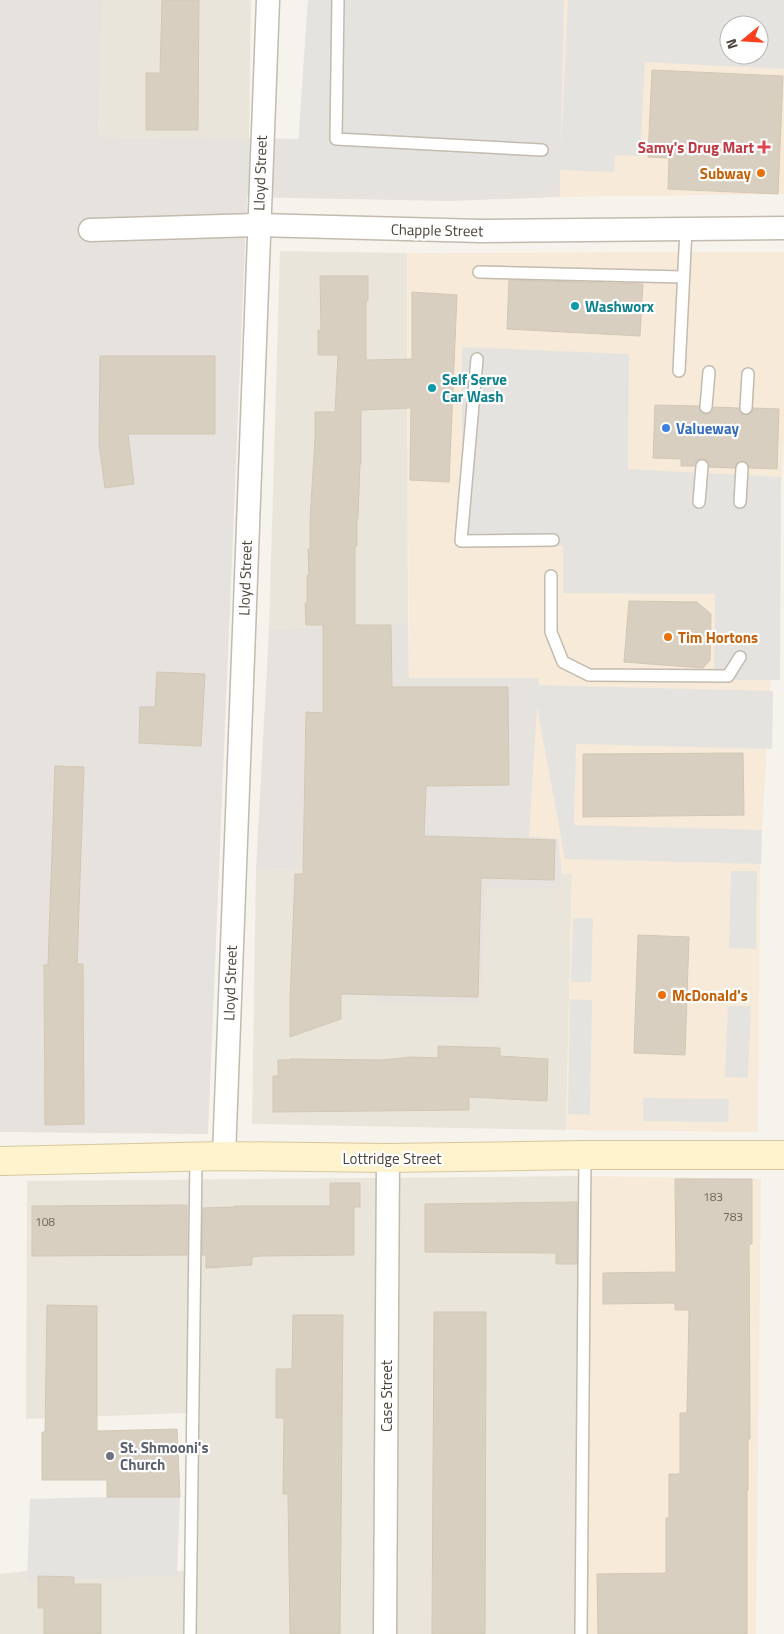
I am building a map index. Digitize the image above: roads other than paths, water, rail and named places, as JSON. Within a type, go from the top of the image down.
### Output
[{"type":"street","name":"Lloyd Street","points":[[224,1156],[268,0]]},
{"type":"street","name":"Chapple Street","points":[[90,230],[258,226],[480,231],[784,228]]},
{"type":"street","name":"Lottridge Street","points":[[0,1161],[224,1156],[388,1158],[585,1155],[784,1155]]},
{"type":"street","name":"Case Street","points":[[385,1634],[388,1158]]},
{"type":"lane","points":[[338,0],[336,139],[542,150]]},
{"type":"lane","points":[[679,371],[686,229]]},
{"type":"lane","points":[[479,272],[683,277]]},
{"type":"lane","points":[[477,359],[461,541],[553,540]]},
{"type":"lane","points":[[706,407],[709,372]]},
{"type":"lane","points":[[746,408],[748,374]]},
{"type":"lane","points":[[699,502],[702,466]]},
{"type":"lane","points":[[740,502],[742,468]]},
{"type":"lane","points":[[551,576],[551,632],[563,662],[589,675],[728,676],[740,657]]},
{"type":"lane","points":[[581,1634],[585,1155]]},
{"type":"lane","points":[[190,1634],[196,1157]]},
{"type":"place","name":"Samy's Drug Mart","points":[[764,147]]},
{"type":"place","name":"Subway","points":[[761,173]]},
{"type":"place","name":"Washworx","points":[[575,306]]},
{"type":"place","name":"Self Serve Car Wash","points":[[432,388]]},
{"type":"place","name":"Valueway","points":[[666,428]]},
{"type":"place","name":"Tim Hortons","points":[[668,637]]},
{"type":"place","name":"McDonald's","points":[[662,995]]},
{"type":"place","name":"St. Shmooni's Church","points":[[110,1456]]}]
